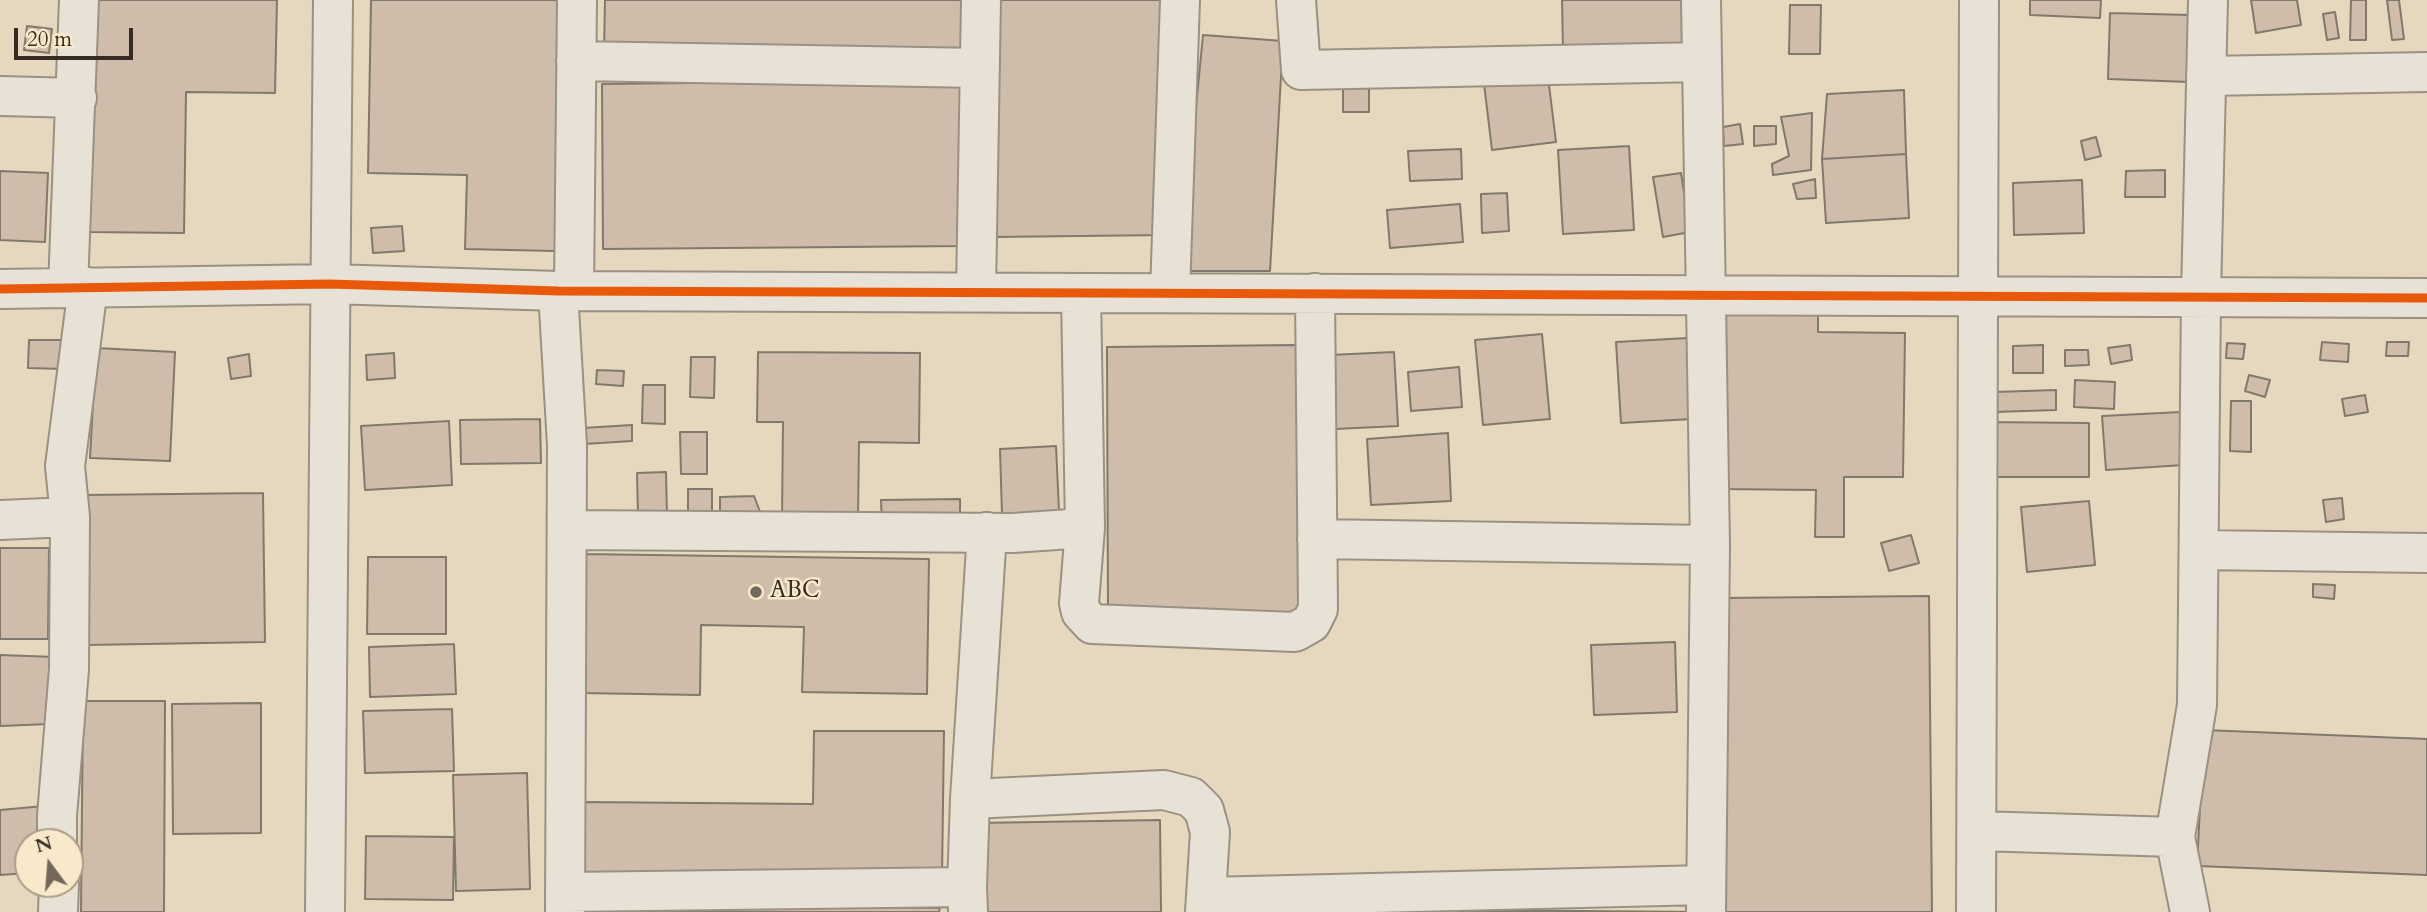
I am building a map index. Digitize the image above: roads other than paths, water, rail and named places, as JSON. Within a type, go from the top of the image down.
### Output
[{"type":"street","points":[[57,828],[69,669],[70,516],[65,466],[78,288],[79,0]]},
{"type":"street","points":[[325,912],[333,0]]},
{"type":"street","points":[[577,0],[566,291],[565,902],[967,900],[970,799],[987,533]]},
{"type":"street","points":[[976,292],[981,0]]},
{"type":"street","points":[[1170,293],[1180,0]]},
{"type":"street","points":[[1296,0],[1301,70],[1702,62]]},
{"type":"street","points":[[970,799],[1164,790],[1192,797],[1204,810],[1210,832],[1205,904],[1706,898],[1710,545],[1701,0]]},
{"type":"street","points":[[1976,912],[1979,0]]},
{"type":"street","points":[[2190,912],[2175,837],[2197,705],[2201,296],[2208,0]]},
{"type":"street","points":[[576,61],[980,68]]},
{"type":"street","points":[[2206,76],[2427,72]]},
{"type":"street","points":[[0,96],[77,98]]},
{"type":"street","points":[[0,289],[330,284],[566,291],[2427,298]]},
{"type":"street","points":[[1081,293],[1085,528],[1079,603],[1081,612],[1086,619],[1098,626],[1295,632],[1311,623],[1318,609],[1315,293]]},
{"type":"street","points":[[0,520],[70,516]]},
{"type":"street","points":[[567,530],[1013,533],[1085,528]]},
{"type":"street","points":[[1317,539],[1710,545]]},
{"type":"street","points":[[2199,550],[2427,553]]},
{"type":"street","points":[[1977,831],[2175,837]]},
{"type":"place","name":"ABC","points":[[756,592]]}]
